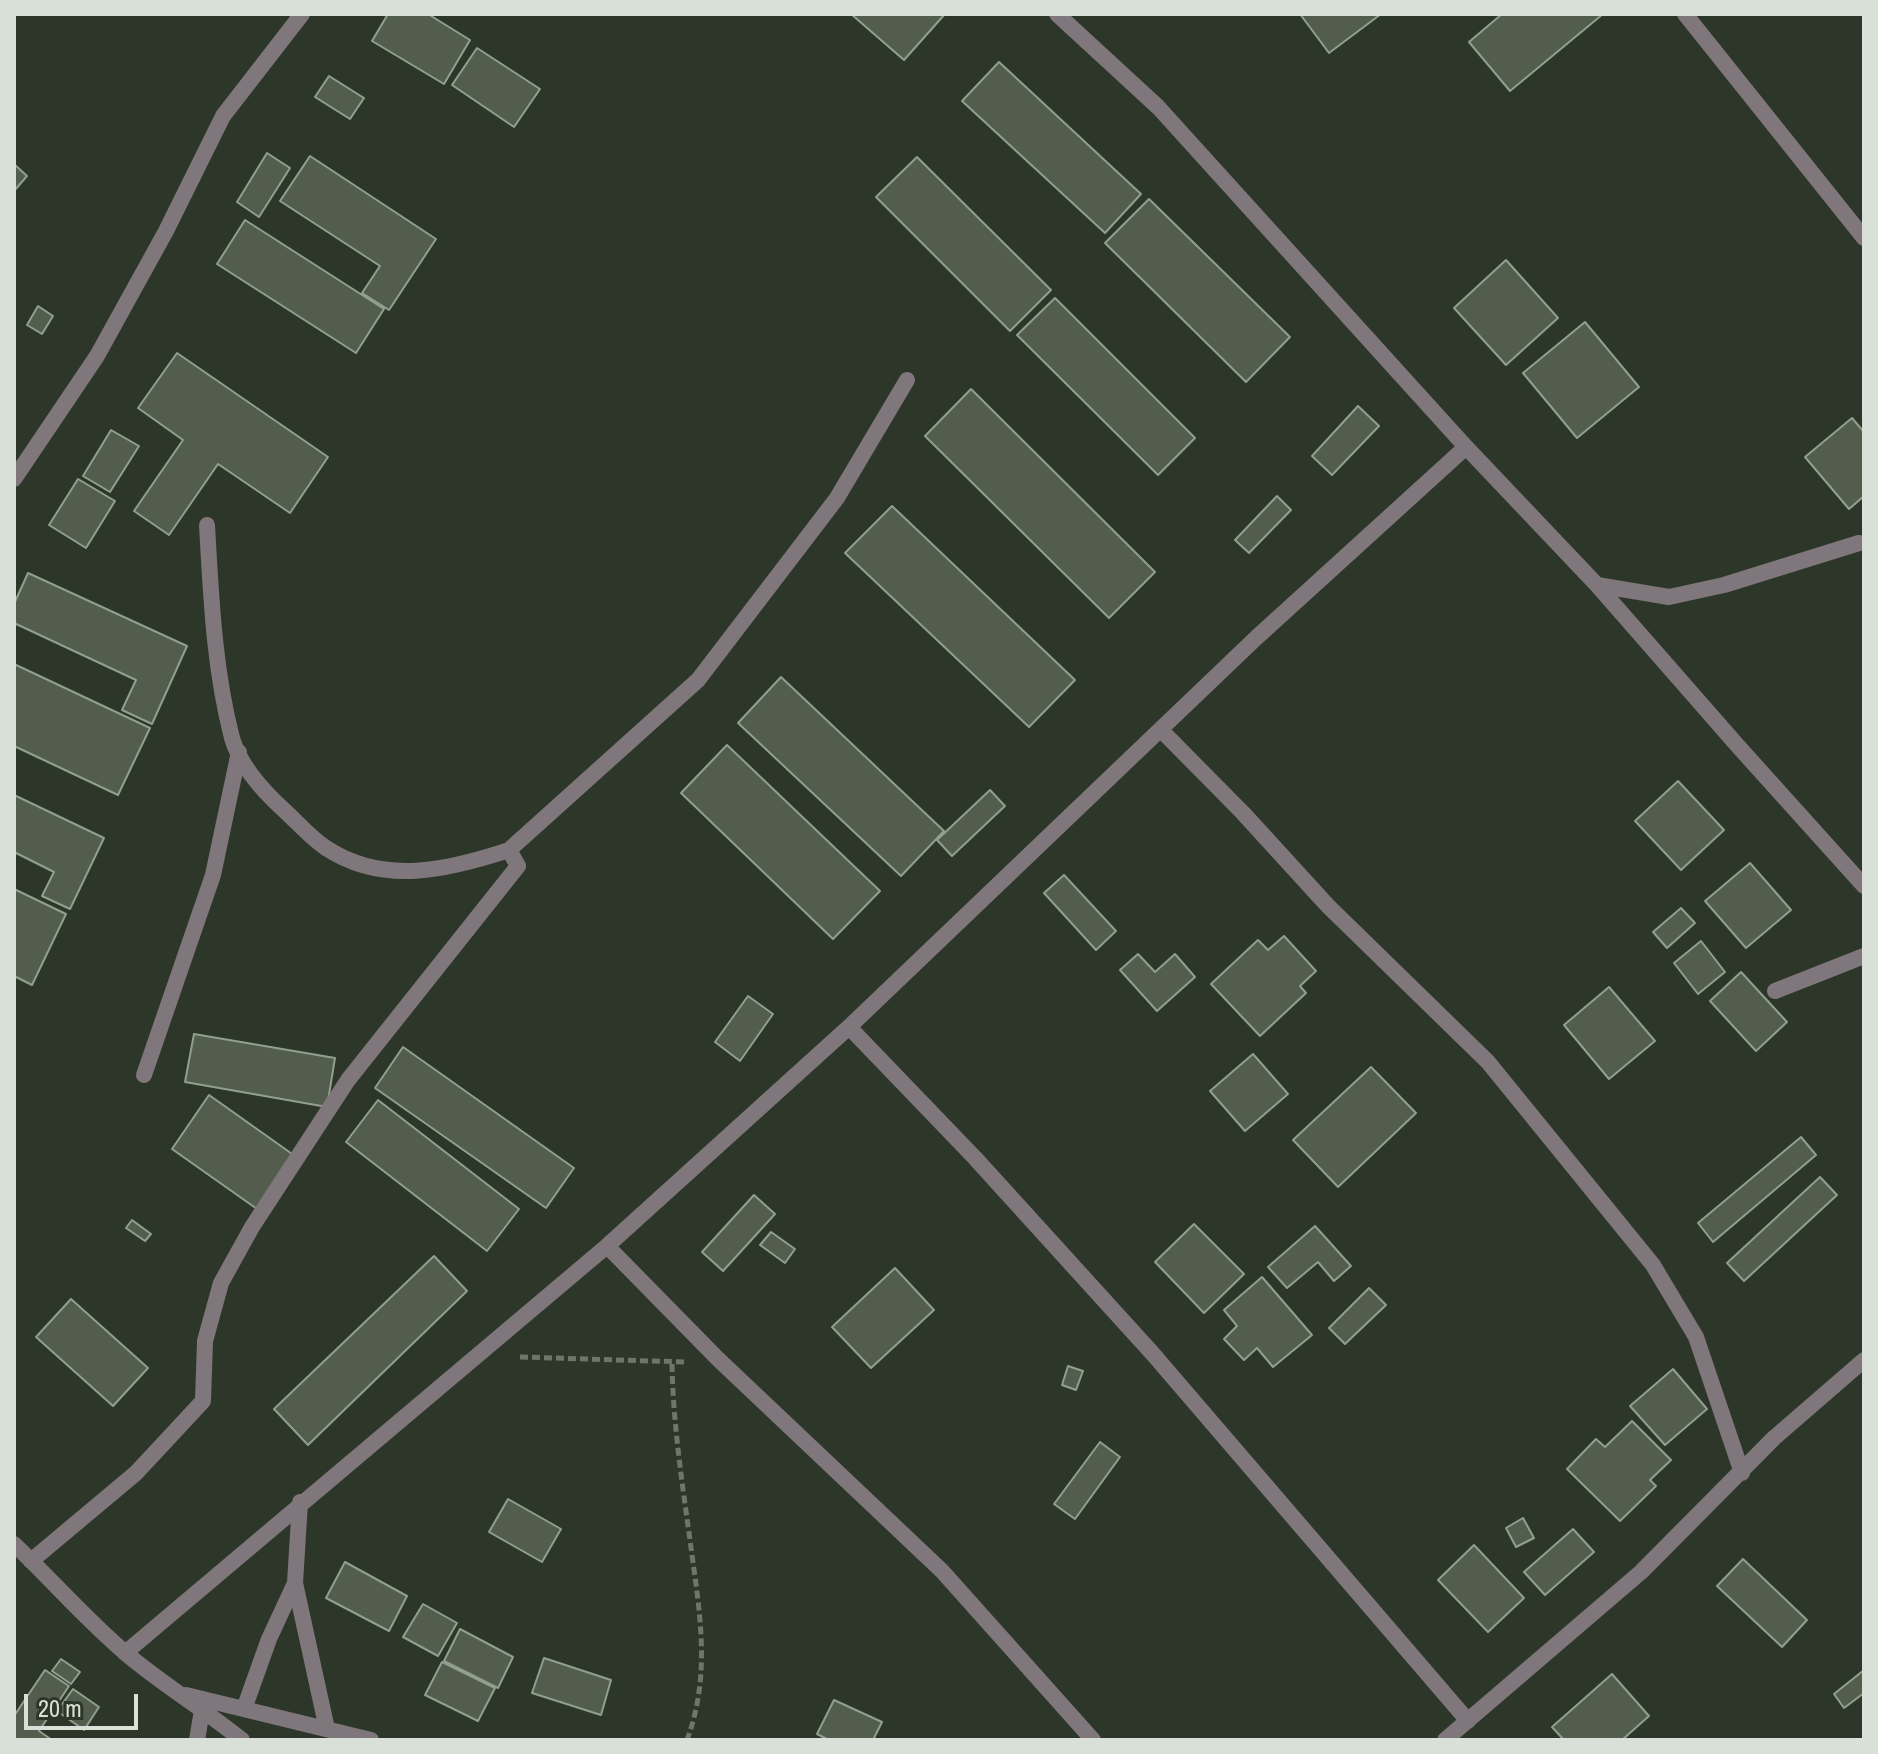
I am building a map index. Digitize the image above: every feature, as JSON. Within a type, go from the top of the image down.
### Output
[{"type":"street","points":[[14,479],[97,356],[166,231],[223,116],[302,14]]},
{"type":"street","points":[[1057,14],[1158,107],[1466,447],[1597,585],[1864,886]]},
{"type":"street","points":[[1685,14],[1864,238]]},
{"type":"street","points":[[207,525],[212,626],[233,741],[259,787],[325,847],[354,862],[407,872],[457,867],[509,850],[698,680],[837,498],[907,380]]},
{"type":"street","points":[[125,1653],[300,1502],[607,1246],[849,1027],[1256,638],[1466,447]]},
{"type":"street","points":[[1597,585],[1669,597],[1724,585],[1859,543]]},
{"type":"street","points":[[1161,730],[1328,906],[1488,1062],[1653,1265],[1696,1337],[1742,1473]]},
{"type":"street","points":[[144,1075],[213,875],[239,752]]},
{"type":"street","points":[[31,1561],[136,1473],[203,1401],[205,1341],[221,1283],[233,1261],[348,1080],[518,866],[509,850]]},
{"type":"street","points":[[1775,991],[1864,956]]},
{"type":"street","points":[[849,1027],[975,1158],[1153,1354],[1468,1721]]},
{"type":"street","points":[[607,1246],[718,1359],[942,1571],[1093,1740]]},
{"type":"street","points":[[1445,1740],[1641,1572],[1774,1438],[1864,1360]]},
{"type":"street","points":[[300,1502],[295,1583],[327,1729]]},
{"type":"street","points":[[14,1544],[125,1653],[172,1691],[242,1740]]},
{"type":"street","points":[[244,1709],[269,1639],[295,1583]]},
{"type":"street","points":[[172,1691],[371,1740]]},
{"type":"street","points":[[197,1740],[202,1710]]},
{"type":"path","points":[[477,1355],[620,1359],[672,1364],[718,1359]]},
{"type":"path","points":[[672,1364],[676,1441],[704,1647],[693,1724],[687,1740]]},
{"type":"building","points":[[388,14],[428,14],[470,40],[444,84],[372,41]]},
{"type":"building","points":[[851,14],[945,14],[904,60]]},
{"type":"building","points":[[1300,14],[1381,14],[1329,53]]},
{"type":"building","points":[[1502,14],[1603,14],[1510,91],[1469,42]]},
{"type":"building","points":[[477,48],[540,89],[514,127],[452,85]]},
{"type":"building","points":[[999,62],[1141,194],[1105,233],[962,101]]},
{"type":"building","points":[[329,76],[364,98],[350,119],[315,97]]},
{"type":"building","points":[[267,153],[290,168],[259,217],[237,202]]},
{"type":"building","points":[[310,156],[436,239],[389,310],[362,293],[380,266],[280,201]]},
{"type":"building","points":[[917,157],[1051,290],[1010,331],[876,197]]},
{"type":"building","points":[[14,164],[27,176],[14,191]]},
{"type":"building","points":[[1149,199],[1290,337],[1246,382],[1105,243]]},
{"type":"building","points":[[245,220],[384,309],[356,353],[217,264]]},
{"type":"building","points":[[1506,260],[1558,318],[1506,365],[1454,308]]},
{"type":"building","points":[[1055,298],[1195,438],[1158,475],[1017,335]]},
{"type":"building","points":[[38,306],[53,316],[42,334],[27,325]]},
{"type":"building","points":[[1585,322],[1639,387],[1577,438],[1523,373]]},
{"type":"building","points":[[177,353],[328,457],[290,513],[218,464],[169,535],[134,511],[183,440],[138,408]]},
{"type":"building","points":[[971,389],[1155,572],[1109,618],[925,436]]},
{"type":"building","points":[[1358,406],[1379,426],[1332,475],[1312,456]]},
{"type":"building","points":[[1852,418],[1864,432],[1864,496],[1849,509],[1805,457]]},
{"type":"building","points":[[111,430],[139,446],[110,492],[83,476]]},
{"type":"building","points":[[78,479],[115,501],[86,548],[49,525]]},
{"type":"building","points":[[1277,496],[1291,510],[1249,553],[1235,540]]},
{"type":"building","points":[[892,506],[1075,680],[1029,727],[845,553]]},
{"type":"building","points":[[28,573],[187,646],[152,724],[122,710],[136,680],[14,623],[14,604]]},
{"type":"building","points":[[14,664],[150,728],[118,795],[14,746]]},
{"type":"building","points":[[781,677],[944,831],[901,876],[738,723]]},
{"type":"building","points":[[727,745],[880,891],[833,939],[681,793]]},
{"type":"building","points":[[1678,781],[1724,830],[1681,870],[1635,821]]},
{"type":"building","points":[[990,790],[1005,806],[952,856],[937,840]]},
{"type":"building","points":[[14,795],[104,838],[70,909],[42,896],[54,872],[14,852]]},
{"type":"building","points":[[1750,863],[1791,910],[1746,948],[1705,901]]},
{"type":"building","points":[[1064,875],[1116,931],[1096,950],[1044,893]]},
{"type":"building","points":[[14,889],[66,914],[32,985],[14,976]]},
{"type":"building","points":[[1681,908],[1695,923],[1667,948],[1653,932]]},
{"type":"building","points":[[1284,936],[1316,971],[1300,986],[1306,993],[1260,1036],[1211,984],[1258,940],[1268,950]]},
{"type":"building","points":[[1701,941],[1725,972],[1698,994],[1674,963]]},
{"type":"building","points":[[1138,954],[1155,972],[1175,954],[1195,977],[1157,1011],[1120,970]]},
{"type":"building","points":[[1741,972],[1787,1022],[1756,1051],[1710,1001]]},
{"type":"building","points":[[1609,987],[1655,1041],[1609,1079],[1564,1025]]},
{"type":"building","points":[[748,996],[773,1014],[740,1061],[715,1042]]},
{"type":"building","points":[[194,1034],[335,1058],[327,1107],[185,1082]]},
{"type":"building","points":[[403,1047],[574,1168],[546,1208],[375,1088]]},
{"type":"building","points":[[1253,1054],[1288,1094],[1245,1131],[1210,1091]]},
{"type":"building","points":[[1371,1067],[1416,1113],[1338,1187],[1293,1140]]},
{"type":"building","points":[[209,1095],[295,1156],[257,1209],[172,1149]]},
{"type":"building","points":[[378,1100],[519,1209],[487,1251],[346,1142]]},
{"type":"building","points":[[1801,1137],[1816,1155],[1713,1242],[1698,1223]]},
{"type":"building","points":[[1820,1177],[1837,1195],[1744,1281],[1727,1263]]},
{"type":"building","points":[[754,1195],[775,1214],[723,1271],[702,1252]]},
{"type":"building","points":[[132,1220],[151,1234],[145,1241],[126,1228]]},
{"type":"building","points":[[1194,1224],[1244,1274],[1204,1313],[1155,1262]]},
{"type":"building","points":[[1315,1226],[1351,1266],[1334,1281],[1318,1262],[1287,1288],[1268,1267]]},
{"type":"building","points":[[771,1232],[795,1249],[785,1263],[760,1245]]},
{"type":"building","points":[[434,1256],[467,1291],[308,1445],[274,1409]]},
{"type":"building","points":[[895,1268],[934,1310],[871,1368],[832,1327]]},
{"type":"building","points":[[1262,1277],[1312,1335],[1273,1367],[1257,1348],[1244,1360],[1224,1339],[1237,1326],[1224,1310]]},
{"type":"building","points":[[1369,1288],[1386,1305],[1345,1344],[1329,1328]]},
{"type":"building","points":[[71,1299],[148,1368],[113,1406],[36,1337]]},
{"type":"building","points":[[1068,1366],[1083,1371],[1076,1390],[1062,1385]]},
{"type":"building","points":[[1673,1369],[1707,1409],[1665,1445],[1630,1406]]},
{"type":"building","points":[[1632,1421],[1671,1460],[1650,1480],[1656,1486],[1620,1521],[1567,1469],[1596,1439],[1605,1447]]},
{"type":"building","points":[[1100,1442],[1120,1457],[1075,1519],[1054,1504]]},
{"type":"building","points":[[508,1499],[561,1529],[542,1562],[489,1532]]},
{"type":"building","points":[[1523,1518],[1534,1538],[1516,1547],[1506,1528]]},
{"type":"building","points":[[1573,1529],[1594,1552],[1545,1595],[1524,1572]]},
{"type":"building","points":[[1474,1545],[1524,1598],[1488,1632],[1438,1580]]},
{"type":"building","points":[[1743,1559],[1807,1620],[1782,1647],[1717,1586]]},
{"type":"building","points":[[345,1562],[407,1596],[389,1631],[326,1598]]},
{"type":"building","points":[[423,1604],[457,1623],[438,1656],[403,1637]]},
{"type":"building","points":[[460,1629],[513,1657],[498,1688],[444,1661]]},
{"type":"building","points":[[544,1658],[611,1680],[601,1715],[532,1693]]},
{"type":"building","points":[[61,1659],[80,1672],[71,1684],[52,1671]]},
{"type":"building","points":[[442,1662],[495,1688],[478,1721],[425,1695]]},
{"type":"building","points":[[45,1670],[69,1686],[39,1731],[52,1740],[14,1740],[14,1716]]},
{"type":"building","points":[[1864,1670],[1864,1693],[1844,1708],[1834,1694]]},
{"type":"building","points":[[1612,1674],[1649,1716],[1622,1740],[1564,1740],[1552,1727]]},
{"type":"building","points":[[73,1689],[99,1707],[84,1730],[57,1711]]},
{"type":"building","points":[[834,1700],[882,1722],[873,1740],[829,1740],[817,1734]]}]
